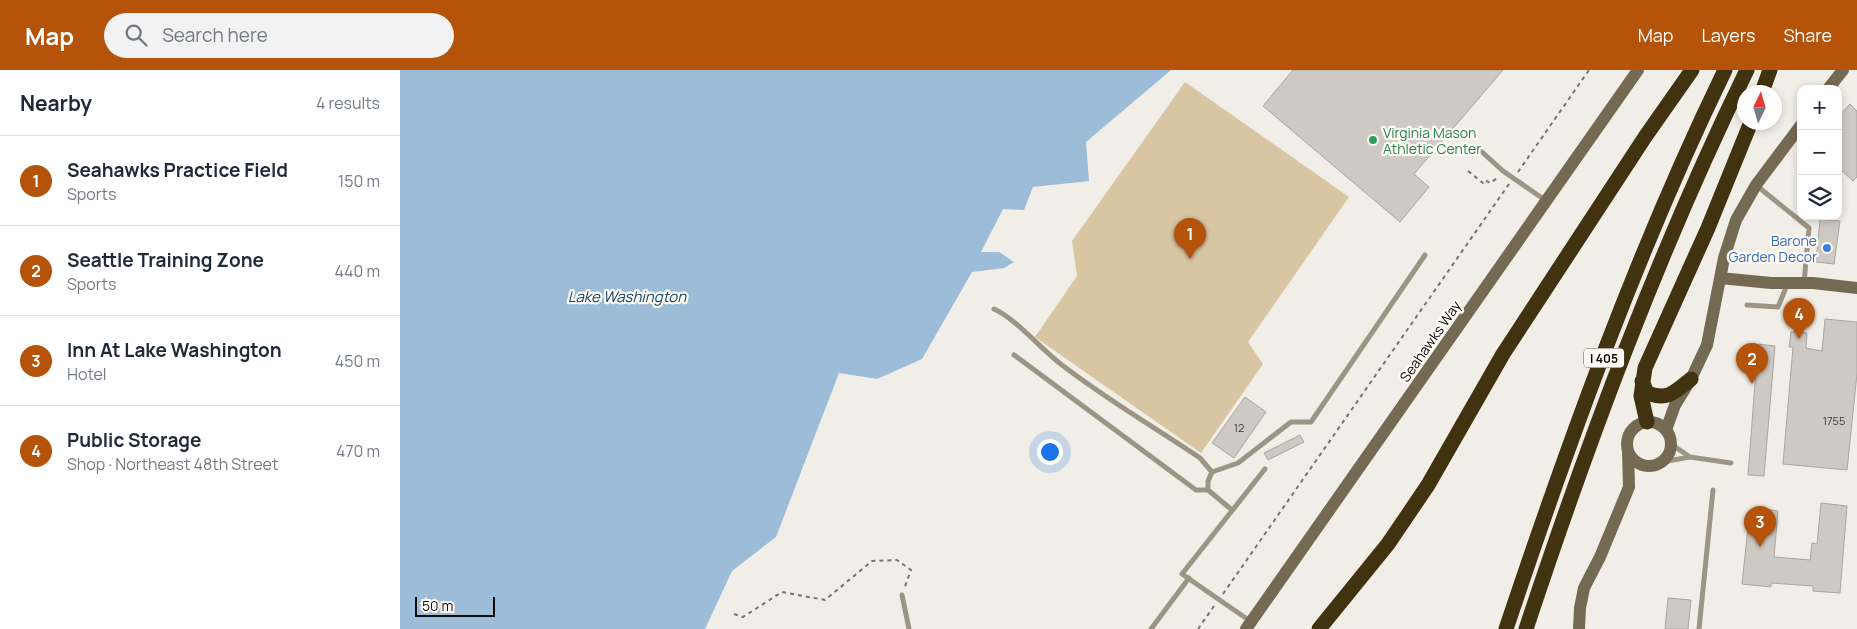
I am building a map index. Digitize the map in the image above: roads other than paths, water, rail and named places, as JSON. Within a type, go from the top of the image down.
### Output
[{"type":"highway","points":[[1319,629],[1388,544],[1423,492],[1504,354],[1645,137],[1692,70]]},
{"type":"highway","name":"I 405","points":[[1506,629],[1569,448],[1627,297],[1672,188],[1725,70]]},
{"type":"highway","name":"I 405","points":[[1526,629],[1568,506],[1639,317],[1674,231],[1747,70]]},
{"type":"highway","points":[[1765,85],[1770,70]]},
{"type":"highway","points":[[1650,422],[1641,396],[1642,381],[1646,368],[1708,228],[1748,130]]},
{"type":"highway","points":[[1642,381],[1647,393],[1658,397],[1670,395],[1691,380]]},
{"type":"street","name":"Seahawks Way","points":[[1249,626],[1638,70]]},
{"type":"street","points":[[1831,85],[1843,70]]},
{"type":"street","points":[[1629,487],[1670,450],[1671,444],[1666,430],[1675,405],[1691,380],[1707,345],[1720,278],[1736,220],[1756,185],[1797,130]]},
{"type":"street","points":[[1720,278],[1857,288]]},
{"type":"street","points":[[1579,629],[1580,608],[1584,588],[1600,557],[1629,487],[1627,445],[1630,432],[1641,424],[1650,422],[1675,405]]},
{"type":"street","points":[[1650,422],[1666,430]]},
{"type":"street","points":[[1628,452],[1636,462],[1656,464]]},
{"type":"lane","points":[[1482,152],[1504,171],[1546,200]]},
{"type":"lane","points":[[1756,185],[1809,228],[1804,283]]},
{"type":"lane","points":[[1208,490],[1208,481],[1212,472],[1238,462],[1291,422],[1311,422],[1425,254]]},
{"type":"lane","points":[[1748,305],[1778,307],[1787,284]]},
{"type":"lane","points":[[994,309],[1006,314],[1062,366],[1200,458],[1212,472]]},
{"type":"lane","points":[[1014,355],[1196,490],[1208,490],[1232,510]]},
{"type":"lane","points":[[1671,444],[1690,457]]},
{"type":"lane","points":[[1656,464],[1690,457],[1731,463]]},
{"type":"lane","points":[[1249,626],[1182,574],[1265,469]]},
{"type":"lane","points":[[1699,629],[1713,490]]},
{"type":"lane","points":[[1151,629],[1188,578]]},
{"type":"lane","points":[[902,595],[909,629]]},
{"type":"water","name":"Lake Washington","points":[[400,70],[1171,70],[1086,142],[1089,181],[1033,187],[1024,210],[1003,209],[981,252],[999,252],[1014,262],[1004,268],[972,272],[922,359],[877,379],[839,373],[776,537],[732,571],[705,629],[400,629]]},
{"type":"place","name":"Virginia Mason Athletic Center","points":[[1373,140]]},
{"type":"place","name":"Barone Garden Decor","points":[[1827,248]]},
{"type":"place","name":"Seahawks Practice Field","points":[[1190,259]]},
{"type":"place","name":"Public Storage","points":[[1799,339]]},
{"type":"place","name":"Seattle Training Zone","points":[[1752,384]]},
{"type":"place","name":"Inn At Lake Washington","points":[[1760,547]]}]
